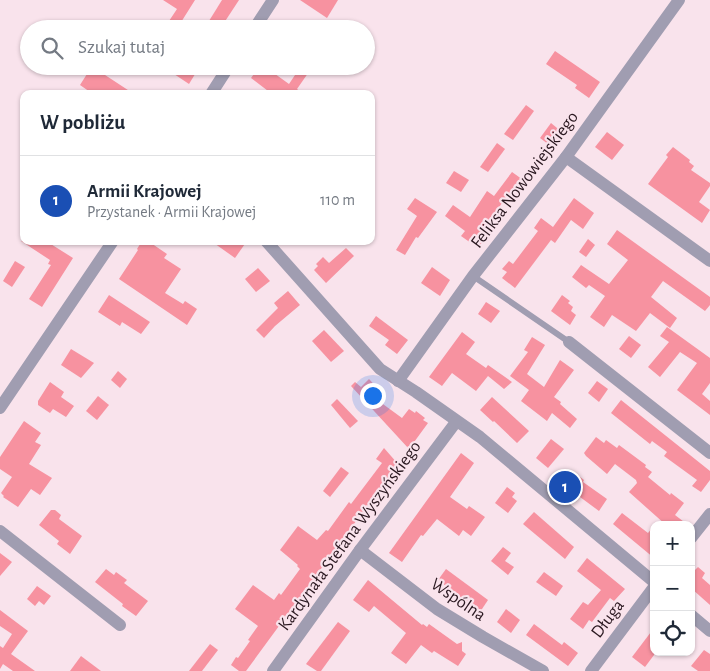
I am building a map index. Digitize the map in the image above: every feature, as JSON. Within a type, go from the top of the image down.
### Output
[{"type":"street","points":[[260,20],[273,0]]},
{"type":"street","name":"Feliksa Nowowiejskiego","points":[[398,381],[473,276],[566,157],[680,0]]},
{"type":"street","points":[[214,90],[224,75]]},
{"type":"street","points":[[566,157],[710,261]]},
{"type":"street","points":[[0,408],[110,245]]},
{"type":"street","points":[[270,245],[380,369],[480,437],[650,579]]},
{"type":"street","points":[[569,342],[710,452]]},
{"type":"street","name":"Kardynała Stefana Wyszyńskiego","points":[[273,671],[360,550],[456,422]]},
{"type":"street","points":[[695,533],[710,514]]},
{"type":"street","points":[[0,532],[120,626]]},
{"type":"street","name":"Wspólna","points":[[360,550],[437,609],[483,638],[543,671]]},
{"type":"street","name":"Długa","points":[[591,671],[650,592]]},
{"type":"street","points":[[695,618],[710,631]]},
{"type":"lane","points":[[473,276],[569,342]]},
{"type":"building","points":[[163,0],[195,0],[182,20],[170,20],[177,9]]},
{"type":"building","points":[[222,0],[239,0],[226,20],[210,20]]},
{"type":"building","points":[[300,0],[338,0],[327,18]]},
{"type":"building","points":[[555,51],[600,82],[589,98],[575,88],[577,85],[546,64]]},
{"type":"building","points":[[86,75],[105,75],[128,90],[87,90],[80,85]]},
{"type":"building","points":[[176,75],[194,75],[189,84]]},
{"type":"building","points":[[253,75],[276,75],[289,84],[295,75],[307,75],[297,89],[298,90],[267,90],[251,78]]},
{"type":"building","points":[[526,105],[534,111],[513,140],[504,134]]},
{"type":"building","points":[[551,123],[563,133],[552,147],[540,138]]},
{"type":"building","points":[[607,132],[624,145],[612,160],[595,147]]},
{"type":"building","points":[[497,143],[505,149],[488,172],[480,167]]},
{"type":"building","points":[[673,147],[690,160],[689,162],[694,166],[691,170],[710,183],[710,186],[699,202],[710,210],[702,223],[648,184]]},
{"type":"building","points":[[454,171],[469,180],[461,192],[446,183]]},
{"type":"building","points":[[512,172],[526,182],[515,197],[509,193],[484,229],[489,233],[478,248],[461,236],[465,231],[445,216],[453,205],[470,217],[487,191],[494,196]]},
{"type":"building","points":[[415,198],[437,212],[418,238],[416,237],[405,255],[396,250],[417,216],[407,209]]},
{"type":"building","points":[[574,198],[594,213],[583,229],[571,220],[555,243],[551,240],[515,288],[502,278],[507,272],[502,269],[509,261],[513,264],[538,231],[534,228],[541,218],[553,227]]},
{"type":"building","points":[[617,230],[710,297],[710,305],[705,311],[663,281],[651,297],[677,318],[670,328],[650,313],[636,331],[612,315],[604,327],[590,317],[605,296],[589,285],[586,288],[572,277],[581,265],[609,284],[628,260],[607,244]]},
{"type":"building","points":[[588,239],[595,245],[586,257],[579,252]]},
{"type":"building","points":[[27,245],[52,245],[73,258],[42,307],[29,299],[51,265],[48,264],[50,260]]},
{"type":"building","points":[[140,245],[154,245],[167,254],[164,258],[181,269],[165,293],[183,304],[185,301],[197,309],[187,325],[119,279]]},
{"type":"building","points":[[217,245],[244,245],[235,258]]},
{"type":"building","points":[[346,248],[354,256],[326,283],[314,270],[318,266],[316,264],[323,257],[329,263]]},
{"type":"building","points":[[15,261],[25,267],[12,287],[3,281]]},
{"type":"building","points":[[432,267],[450,280],[440,296],[421,283]]},
{"type":"building","points":[[258,268],[270,281],[256,292],[245,279]]},
{"type":"building","points":[[288,291],[300,305],[264,338],[256,330],[278,308],[274,303]]},
{"type":"building","points":[[109,295],[150,322],[141,334],[122,322],[120,326],[98,312]]},
{"type":"building","points":[[562,295],[570,301],[568,303],[573,307],[571,311],[576,315],[570,325],[551,311]]},
{"type":"building","points":[[486,302],[500,311],[491,323],[478,314]]},
{"type":"building","points":[[376,316],[408,340],[397,354],[385,345],[389,340],[369,326]]},
{"type":"building","points":[[667,327],[710,358],[710,383],[702,394],[710,401],[710,415],[677,390],[697,363],[680,352],[660,377],[648,367],[669,342],[660,336]]},
{"type":"building","points":[[324,330],[344,351],[331,362],[312,341]]},
{"type":"building","points":[[462,332],[475,342],[466,354],[486,368],[488,365],[512,382],[504,389],[488,376],[476,391],[452,373],[442,386],[429,377]]},
{"type":"building","points":[[629,336],[641,345],[631,358],[619,349]]},
{"type":"building","points":[[532,337],[545,345],[527,374],[544,387],[560,360],[574,370],[554,397],[577,419],[570,428],[552,413],[547,421],[521,401],[529,390],[510,376],[528,352],[524,350]]},
{"type":"building","points":[[71,349],[94,363],[81,378],[61,365]]},
{"type":"building","points":[[118,371],[127,379],[120,388],[111,380]]},
{"type":"building","points":[[369,379],[382,393],[376,399],[402,418],[409,409],[415,413],[416,411],[428,423],[409,449],[351,386],[355,382],[361,387]]},
{"type":"building","points":[[597,381],[608,389],[599,402],[588,393]]},
{"type":"building","points":[[50,382],[64,392],[61,397],[74,406],[66,417],[53,409],[50,413],[38,405],[38,401]]},
{"type":"building","points":[[98,396],[109,405],[97,420],[86,411]]},
{"type":"building","points":[[492,397],[529,431],[517,443],[480,410]]},
{"type":"building","points":[[337,399],[358,421],[350,428],[331,405]]},
{"type":"building","points":[[621,400],[710,471],[710,480],[701,492],[692,486],[697,480],[664,456],[667,452],[652,441],[650,444],[611,413]]},
{"type":"building","points":[[24,421],[41,433],[35,442],[41,445],[29,464],[52,478],[40,495],[31,489],[18,507],[3,497],[1,493],[12,477],[0,469],[0,457]]},
{"type":"building","points":[[596,437],[604,443],[606,440],[617,448],[619,445],[646,465],[645,467],[652,472],[648,477],[670,495],[671,493],[684,503],[675,515],[683,521],[662,521],[629,492],[637,483],[636,480],[615,464],[607,474],[584,453]]},
{"type":"building","points":[[551,439],[564,449],[548,468],[536,458]]},
{"type":"building","points":[[384,448],[398,464],[246,671],[239,671],[231,665],[250,641],[248,640],[258,626],[235,609],[253,585],[274,600],[279,593],[281,595],[300,569],[298,565],[280,550],[298,526],[317,540],[326,530],[328,531],[349,502],[351,504],[382,463],[376,459]]},
{"type":"building","points":[[461,453],[474,463],[450,497],[467,509],[469,506],[485,517],[471,536],[463,530],[459,536],[437,519],[423,536],[421,535],[402,562],[389,553]]},
{"type":"building","points":[[341,467],[349,473],[330,497],[323,491]]},
{"type":"building","points":[[571,470],[584,480],[583,482],[607,499],[599,511],[561,483]]},
{"type":"building","points":[[507,487],[515,493],[512,497],[517,501],[508,513],[495,503]]},
{"type":"building","points":[[51,510],[55,510],[61,515],[59,519],[82,536],[70,554],[57,544],[59,541],[39,525]]},
{"type":"building","points":[[534,512],[574,547],[565,559],[523,524]]},
{"type":"building","points":[[622,513],[648,533],[650,531],[650,555],[613,524]]},
{"type":"building","points":[[503,547],[511,553],[505,561],[514,567],[508,575],[491,561]]},
{"type":"building","points":[[0,553],[12,562],[0,576]]},
{"type":"building","points":[[587,558],[625,589],[614,601],[610,598],[592,622],[589,620],[583,629],[570,619],[583,602],[588,605],[601,590],[577,571]]},
{"type":"building","points":[[698,567],[705,573],[702,578],[710,585],[710,605],[695,592],[695,570]]},
{"type":"building","points":[[106,569],[114,575],[116,572],[127,580],[124,583],[148,601],[136,616],[95,582]]},
{"type":"building","points":[[446,569],[488,600],[480,612],[438,580]]},
{"type":"building","points":[[544,572],[563,586],[556,596],[536,582]]},
{"type":"building","points":[[368,580],[422,625],[427,627],[429,624],[457,644],[462,642],[462,651],[466,654],[458,666],[434,651],[432,653],[421,645],[406,664],[391,653],[406,633],[374,606],[369,612],[353,600]]},
{"type":"building","points":[[37,586],[51,596],[44,605],[39,601],[35,606],[27,599]]},
{"type":"building","points":[[506,609],[520,620],[511,633],[497,622]]},
{"type":"building","points":[[0,610],[28,631],[11,654],[35,671],[13,671],[3,664],[0,669],[0,646],[3,648],[12,634],[0,626]]},
{"type":"building","points":[[338,622],[350,631],[321,671],[317,671],[306,664]]},
{"type":"building","points":[[534,624],[562,645],[564,642],[578,653],[568,666],[526,635]]},
{"type":"building","points":[[650,633],[650,656],[653,656],[645,667],[632,657]]},
{"type":"building","points":[[210,644],[218,650],[202,671],[189,671]]},
{"type":"building","points":[[704,650],[710,654],[710,671],[698,671],[691,666]]},
{"type":"building","points":[[81,656],[101,671],[70,671]]},
{"type":"place","name":"Armii Krajowej","points":[[565,487]]}]
